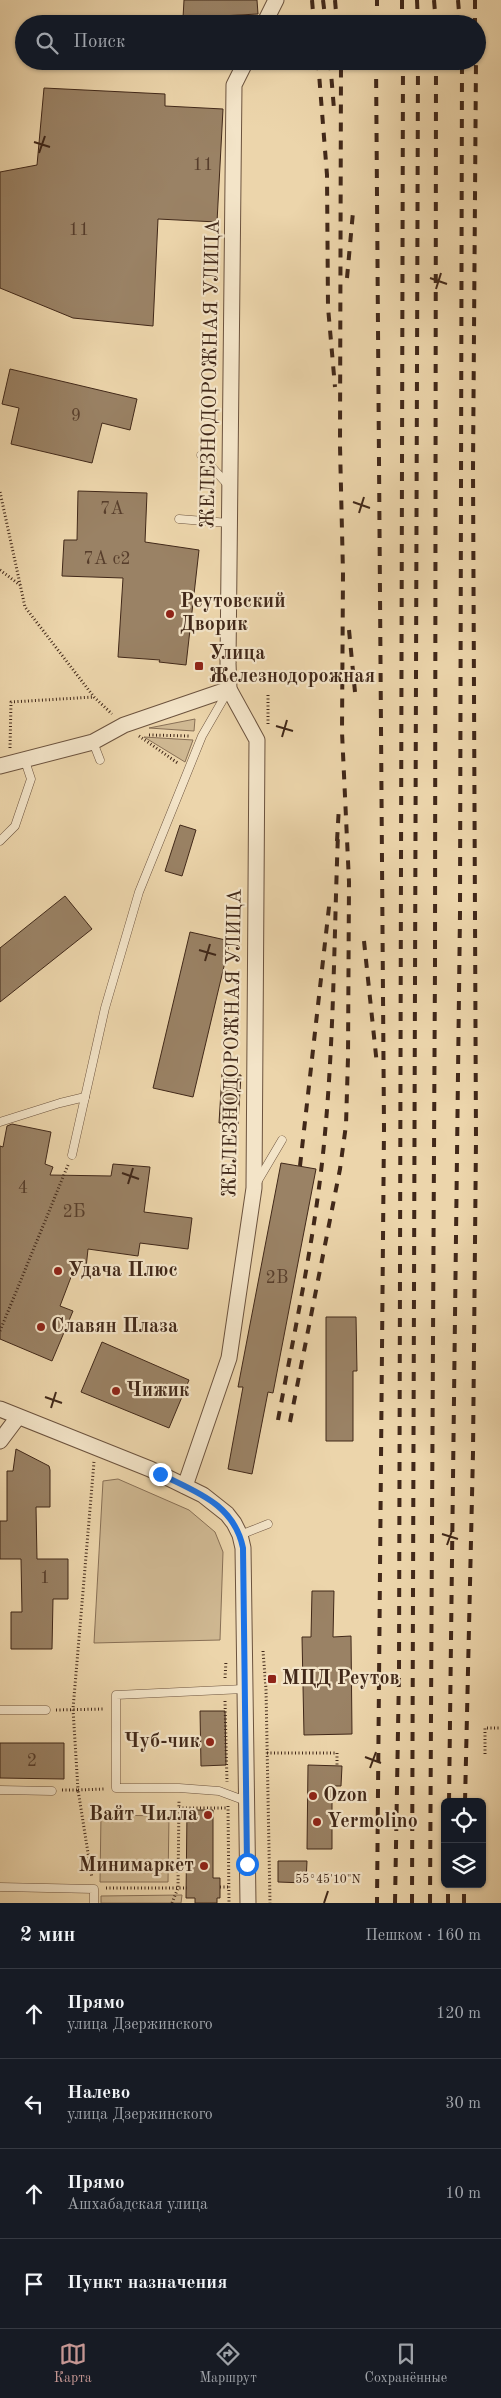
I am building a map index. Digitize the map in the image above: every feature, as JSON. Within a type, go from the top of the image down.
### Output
[{"type":"street","points":[[268,15],[276,0]]},
{"type":"street","name":"ЖЕЛЕЗНОДОРОЖНАЯ УЛИЦА","points":[[185,1486],[229,1358],[254,1188],[257,740],[229,689],[234,85],[242,70]]},
{"type":"street","points":[[5,760],[26,761],[93,742],[124,725],[229,689]]},
{"type":"street","points":[[0,1409],[150,1469],[203,1495],[228,1514],[240,1535],[243,1548],[248,1903]]},
{"type":"street","points":[[0,1441],[18,1417]]},
{"type":"lane","points":[[201,455],[230,486]]},
{"type":"lane","points":[[180,519],[229,523]]},
{"type":"lane","points":[[72,1155],[104,1008],[139,892],[202,736],[229,689]]},
{"type":"lane","points":[[93,742],[100,760]]},
{"type":"lane","points":[[0,841],[15,826],[31,779],[26,761]]},
{"type":"lane","points":[[0,1122],[85,1097]]},
{"type":"lane","points":[[254,1188],[282,1140]]},
{"type":"lane","points":[[240,1535],[268,1524]]},
{"type":"lane","points":[[244,1689],[116,1695],[116,1788],[179,1788],[220,1791],[246,1802]]},
{"type":"lane","points":[[0,1710],[46,1710]]},
{"type":"lane","points":[[0,1790],[52,1791]]},
{"type":"lane","points":[[0,1887],[94,1889],[94,1903]]},
{"type":"path","points":[[0,492],[25,607],[94,697],[112,714]]},
{"type":"path","points":[[0,570],[20,586]]},
{"type":"path","points":[[268,694],[268,730]]},
{"type":"path","points":[[5,760],[11,702],[94,697]]},
{"type":"path","points":[[188,771],[136,734],[202,736]]},
{"type":"path","points":[[0,1332],[72,1155]]},
{"type":"path","points":[[94,1457],[90,1481],[73,1710],[78,1790],[94,1889],[187,1888]]},
{"type":"path","points":[[262,1644],[266,1689],[270,1903]]},
{"type":"path","points":[[227,1653],[224,1689],[228,1795],[229,1903]]},
{"type":"path","points":[[73,1710],[116,1710]]},
{"type":"path","points":[[485,1754],[486,1728],[501,1728]]},
{"type":"path","points":[[267,1753],[337,1753],[336,1766]]},
{"type":"path","points":[[52,1791],[116,1788]]},
{"type":"path","points":[[172,1903],[178,1888],[179,1788]]},
{"type":"path","points":[[179,1808],[228,1808]]},
{"type":"path","points":[[220,1887],[229,1887]]},
{"type":"shaded area","points":[[195,719],[194,731],[149,728]]},
{"type":"shaded area","points":[[144,737],[193,740],[185,762]]},
{"type":"shaded area","points":[[118,1479],[189,1510],[215,1532],[223,1552],[220,1640],[94,1643],[103,1481]]},
{"type":"shaded area","points":[[101,1815],[169,1816],[168,1882],[100,1882]]},
{"type":"shaded area","points":[[182,1895],[181,1903],[101,1903],[101,1896]]},
{"type":"building","points":[[184,0],[257,0],[258,14],[183,15]]},
{"type":"building","points":[[44,88],[165,94],[165,106],[223,109],[217,222],[158,219],[153,326],[73,318],[0,288],[0,172],[37,165]]},
{"type":"building","points":[[10,369],[137,399],[130,430],[102,423],[92,463],[11,444],[19,408],[2,404]]},
{"type":"building","points":[[78,491],[147,493],[145,542],[199,550],[186,665],[159,662],[160,660],[118,657],[123,578],[62,576],[64,540],[77,540]]},
{"type":"building","points":[[180,825],[196,830],[182,876],[165,871]]},
{"type":"building","points":[[65,896],[92,929],[0,1002],[0,948]]},
{"type":"building","points":[[190,932],[230,941],[193,1097],[153,1088]]},
{"type":"building","points":[[222,1074],[241,1075],[238,1124],[219,1123]]},
{"type":"building","points":[[12,1124],[51,1132],[45,1164],[53,1167],[50,1175],[111,1176],[113,1164],[150,1167],[144,1212],[192,1218],[188,1249],[140,1243],[138,1256],[88,1249],[86,1268],[76,1264],[60,1306],[73,1311],[52,1361],[0,1339],[0,1146],[3,1147],[7,1126]]},
{"type":"building","points":[[281,1163],[316,1169],[273,1393],[268,1392],[252,1474],[228,1469],[243,1387],[238,1387]]},
{"type":"building","points":[[326,1317],[356,1317],[357,1371],[353,1371],[353,1441],[326,1441]]},
{"type":"building","points":[[102,1342],[189,1380],[169,1428],[81,1392]]},
{"type":"building","points":[[16,1449],[49,1466],[50,1470],[50,1507],[36,1507],[37,1559],[68,1559],[68,1599],[53,1599],[52,1649],[11,1649],[11,1612],[22,1612],[21,1559],[0,1559],[0,1521],[7,1521],[7,1471],[13,1471]]},
{"type":"building","points":[[312,1591],[334,1591],[333,1637],[351,1636],[352,1734],[304,1735],[302,1637],[311,1637]]},
{"type":"building","points":[[200,1711],[225,1711],[226,1765],[201,1766]]},
{"type":"building","points":[[0,1743],[64,1743],[64,1779],[0,1778]]},
{"type":"building","points":[[308,1765],[342,1766],[341,1786],[332,1786],[332,1849],[307,1849]]},
{"type":"building","points":[[187,1810],[213,1810],[213,1878],[220,1878],[220,1898],[217,1898],[217,1903],[195,1903],[195,1898],[186,1898]]},
{"type":"building","points":[[278,1861],[307,1861],[306,1883],[278,1882]]},
{"type":"railway","points":[[312,0],[313,15]]},
{"type":"railway","points":[[323,0],[325,15]]},
{"type":"railway","points":[[335,0],[336,15]]},
{"type":"railway","points":[[377,0],[377,15]]},
{"type":"railway","points":[[402,0],[402,15]]},
{"type":"railway","points":[[417,0],[418,15]]},
{"type":"railway","points":[[434,0],[435,15]]},
{"type":"railway","points":[[458,0],[459,15]]},
{"type":"railway","points":[[475,0],[475,15]]},
{"type":"railway","points":[[319,70],[327,175],[328,307],[335,387]]},
{"type":"railway","points":[[331,70],[334,109]]},
{"type":"railway","points":[[290,1422],[340,1169],[346,1125],[349,882],[342,732],[343,573],[340,446],[341,70]]},
{"type":"railway","points":[[376,70],[384,1128],[377,1903]]},
{"type":"railway","points":[[395,1903],[399,1673],[403,70]]},
{"type":"railway","points":[[412,1903],[418,70]]},
{"type":"railway","points":[[430,1903],[435,965],[436,70]]},
{"type":"railway","points":[[449,1798],[460,913],[462,70]]},
{"type":"railway","points":[[465,1798],[473,1453],[476,1139],[473,469],[476,70]]},
{"type":"railway","points":[[347,278],[353,212]]},
{"type":"railway","points":[[349,630],[355,692]]},
{"type":"railway","points":[[337,841],[339,806]]},
{"type":"railway","points":[[278,1420],[310,1248],[324,1144],[332,1028],[338,834]]},
{"type":"railway","points":[[300,1166],[330,898]]},
{"type":"railway","points":[[364,941],[377,1065]]},
{"type":"railway","points":[[448,1888],[448,1903]]},
{"type":"railway","points":[[464,1888],[464,1903]]},
{"type":"place","name":"Реутовский Дворик","points":[[170,614]]},
{"type":"place","name":"Улица Железнодорожная","points":[[199,666]]},
{"type":"place","name":"Удача Плюс","points":[[58,1271]]},
{"type":"place","name":"Славян Плаза","points":[[41,1327]]},
{"type":"place","name":"Чижик","points":[[116,1391]]},
{"type":"place","name":"МЦД Реутов","points":[[272,1679]]},
{"type":"place","name":"Чуб-чик","points":[[210,1742]]},
{"type":"place","name":"Ozon","points":[[313,1796]]},
{"type":"place","name":"Вайт Чилла","points":[[208,1815]]},
{"type":"place","name":"Yermolino","points":[[317,1822]]},
{"type":"place","name":"Минимаркет","points":[[204,1866]]},
{"type":"route","points":[[160,1474],[203,1495],[228,1514],[240,1535],[243,1548],[247,1864]]}]
